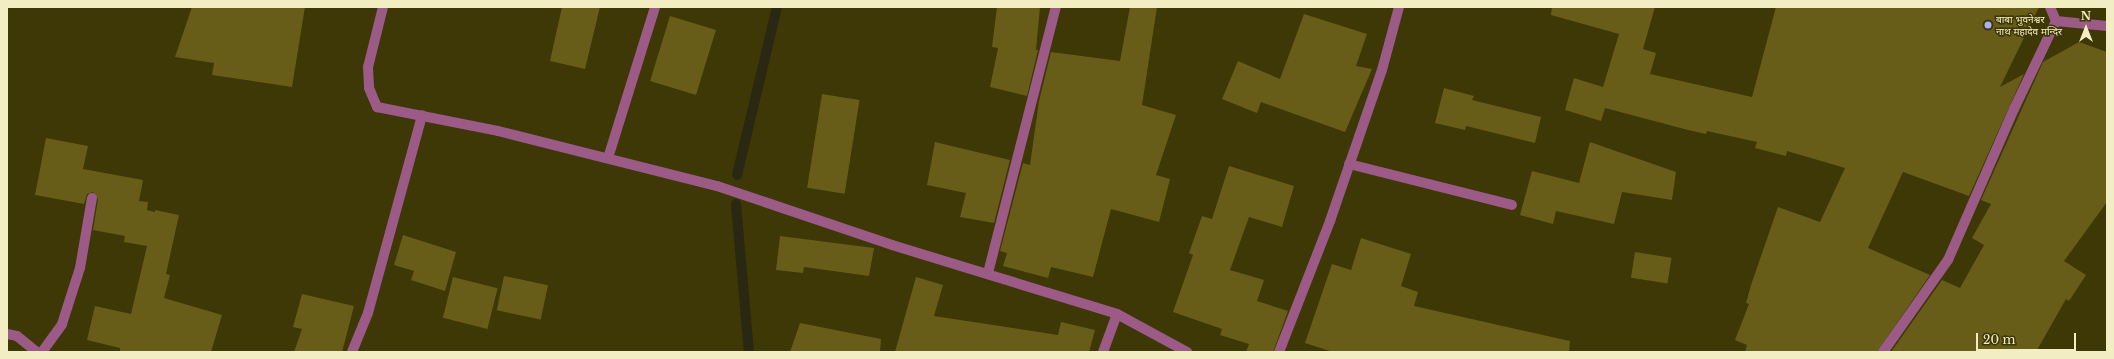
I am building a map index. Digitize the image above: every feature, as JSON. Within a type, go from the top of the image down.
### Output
[{"type":"street","points":[[383,7],[368,67],[369,88],[377,107],[422,115],[608,158],[717,186],[892,245],[988,273],[1116,314],[1187,352]]},
{"type":"street","points":[[608,158],[655,7]]},
{"type":"street","points":[[988,273],[1056,7]]},
{"type":"street","points":[[1279,352],[1349,164],[1382,70],[1399,7]]},
{"type":"street","points":[[1883,352],[1948,260],[2014,109],[2056,21],[2050,7]]},
{"type":"street","points":[[2056,21],[2107,26]]},
{"type":"street","points":[[352,352],[368,313],[422,115]]},
{"type":"street","points":[[1349,164],[1512,205]]},
{"type":"street","points":[[42,352],[62,324],[80,268],[92,198]]},
{"type":"street","points":[[1103,352],[1116,314]]},
{"type":"street","points":[[7,334],[17,336],[37,352]]},
{"type":"building","points":[[192,7],[305,7],[292,87],[212,75],[214,63],[175,57]]},
{"type":"building","points":[[562,7],[600,7],[585,69],[550,61]]},
{"type":"building","points":[[997,7],[1040,7],[1036,50],[1038,50],[1027,96],[990,87],[998,48],[992,47]]},
{"type":"building","points":[[1130,7],[1157,7],[1142,105],[1176,115],[1156,175],[1170,179],[1159,222],[1111,209],[1093,277],[1051,267],[1048,278],[1003,266],[1007,253],[1000,251],[1023,163],[1030,165],[1039,101],[1051,52],[1120,61]]},
{"type":"building","points":[[1552,7],[1655,7],[1643,49],[1656,53],[1650,74],[1752,97],[1776,7],[2039,7],[2000,87],[2024,74],[1969,196],[1903,172],[1868,248],[1930,275],[1877,352],[1745,352],[1747,345],[1735,340],[1749,304],[1746,303],[1751,285],[1778,207],[1820,222],[1845,168],[1787,151],[1786,156],[1755,148],[1757,142],[1707,131],[1706,134],[1688,130],[1605,108],[1601,121],[1565,110],[1574,78],[1603,87],[1619,34],[1551,15]]},
{"type":"building","points":[[1304,14],[1367,34],[1356,66],[1372,69],[1345,132],[1261,102],[1257,113],[1222,99],[1238,61],[1280,79]]},
{"type":"building","points":[[670,16],[716,30],[696,95],[650,81]]},
{"type":"building","points":[[2079,42],[2107,52],[2107,202],[2064,261],[2086,275],[2069,301],[2066,299],[2036,352],[1891,352],[1942,280],[1960,288],[1984,245],[1972,238],[1991,204],[1981,200],[2043,62]]},
{"type":"building","points":[[1444,88],[1474,96],[1472,100],[1541,117],[1535,143],[1466,126],[1465,130],[1435,123]]},
{"type":"building","points":[[822,94],[860,100],[845,194],[807,188]]},
{"type":"building","points":[[46,138],[88,146],[83,169],[143,180],[139,201],[148,202],[147,210],[155,212],[155,210],[179,215],[166,274],[170,275],[164,298],[222,315],[211,352],[120,352],[120,348],[87,340],[95,306],[131,314],[147,246],[124,242],[125,236],[93,230],[98,199],[93,192],[87,194],[84,204],[35,195]]},
{"type":"building","points":[[935,142],[1010,160],[994,223],[960,217],[966,193],[927,185]]},
{"type":"building","points":[[1590,142],[1676,172],[1672,200],[1622,192],[1614,224],[1556,211],[1553,224],[1520,215],[1532,171],[1579,183]]},
{"type":"building","points":[[1229,166],[1294,186],[1282,227],[1249,217],[1230,270],[1264,280],[1257,301],[1288,311],[1273,352],[1246,352],[1249,344],[1220,335],[1222,329],[1173,312],[1193,255],[1189,253],[1202,216],[1212,219]]},
{"type":"building","points":[[403,235],[456,252],[445,291],[411,280],[414,271],[394,265]]},
{"type":"building","points":[[780,236],[874,248],[869,276],[804,267],[803,273],[776,270]]},
{"type":"building","points":[[1361,238],[1411,254],[1401,286],[1418,292],[1414,306],[1570,341],[1569,352],[1333,352],[1305,343],[1332,264],[1351,270]]},
{"type":"building","points":[[1635,252],[1672,258],[1667,283],[1631,278]]},
{"type":"building","points":[[504,276],[548,285],[541,320],[497,310]]},
{"type":"building","points":[[453,277],[498,288],[487,329],[443,318]]},
{"type":"building","points":[[916,277],[943,285],[934,316],[1058,335],[1061,322],[1095,330],[1089,352],[895,352]]},
{"type":"building","points":[[302,294],[354,306],[342,352],[294,352],[302,329],[293,327]]},
{"type":"building","points":[[800,323],[881,339],[880,352],[790,352]]},
{"type":"waterway","points":[[737,175],[777,7]]},
{"type":"waterway","points":[[736,204],[749,352]]},
{"type":"place","name":"बाबा भुवनेश्वर नाथ महादेव मन्दिर","points":[[1988,25]]}]
